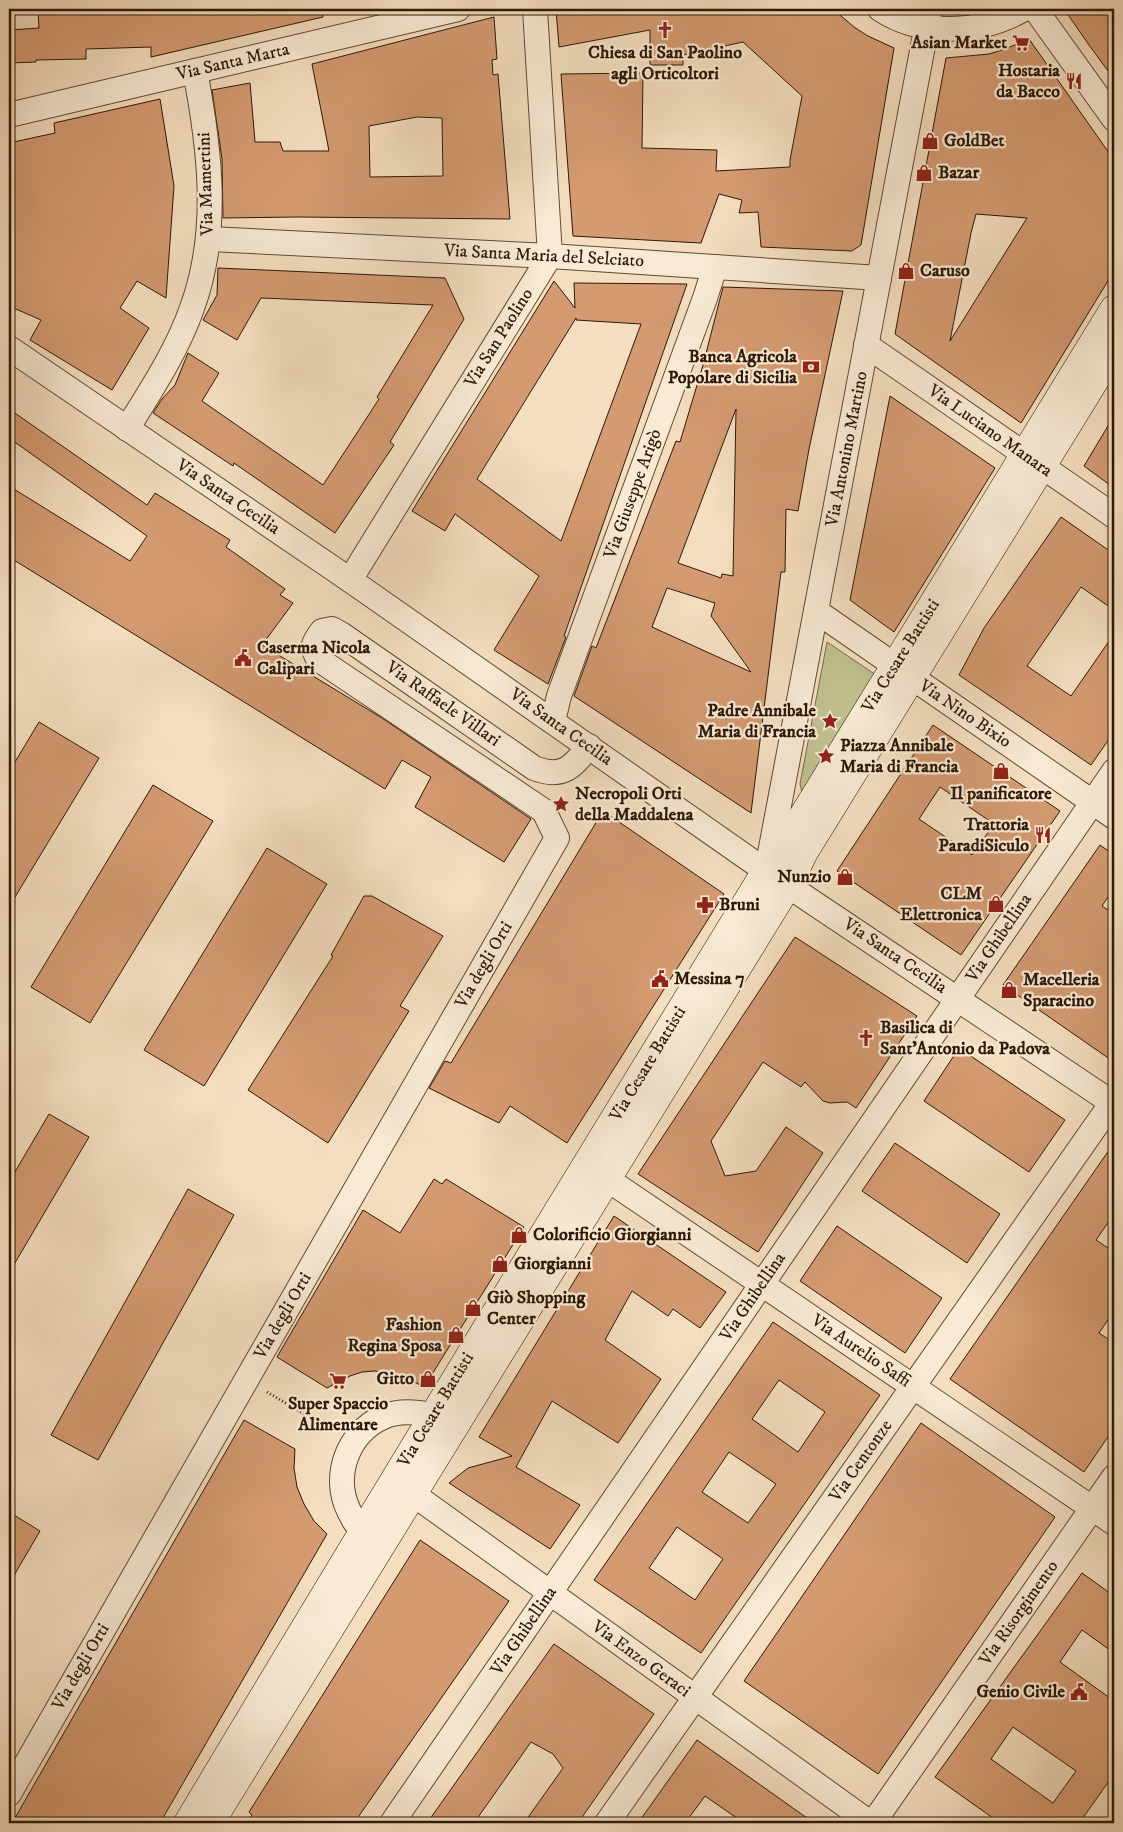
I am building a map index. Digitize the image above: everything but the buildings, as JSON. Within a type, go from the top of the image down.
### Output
[{"type":"main road","name":"Via Cesare Battisti","points":[[210,1823],[607,1179],[777,878],[787,842],[904,672],[1033,461],[1114,309]]},
{"type":"main road","name":"Via Cesare Battisti","points":[[1033,461],[1114,349]]},
{"type":"main road","name":"Via Cesare Battisti","points":[[188,1823],[362,1530],[433,1415],[777,878]]},
{"type":"street","name":"Via Santa Marta","points":[[9,115],[458,9]]},
{"type":"street","points":[[535,9],[550,256]]},
{"type":"street","points":[[880,9],[905,21],[929,18],[949,29],[971,28],[992,23],[1024,9]]},
{"type":"street","points":[[1036,9],[1114,119]]},
{"type":"street","name":"Via Antonino Martino","points":[[777,878],[816,612],[929,18]]},
{"type":"street","name":"Via Mamertini","points":[[127,429],[180,337],[202,278],[209,239],[210,214],[207,147],[195,71]]},
{"type":"street","name":"Via Santa Maria del Selciato","points":[[209,239],[550,256],[879,278]]},
{"type":"street","name":"Via San Paolino","points":[[350,580],[550,256]]},
{"type":"street","name":"Via Giuseppe Arigò","points":[[552,721],[559,696],[715,267]]},
{"type":"street","name":"Via Luciano Manara","points":[[866,345],[1114,516]]},
{"type":"street","name":"Via Santa Cecilia","points":[[9,348],[350,580],[777,878],[1114,1102]]},
{"type":"street","name":"Via Nino Bixio","points":[[816,612],[1114,817]]},
{"type":"street","name":"Via Raffaele Villari","points":[[557,838],[544,811],[318,659],[314,651],[314,642],[322,631],[332,629],[341,634],[534,768],[547,773],[563,772],[577,761],[589,746]]},
{"type":"street","name":"Via Ghibellina","points":[[392,1823],[1114,771]]},
{"type":"street","name":"Via degli Orti","points":[[9,1794],[557,838]]},
{"type":"street","name":"Via Centonze","points":[[607,1823],[1114,1102]]},
{"type":"street","name":"Via Aurelio Saffi","points":[[607,1179],[1114,1523]]},
{"type":"street","points":[[362,1530],[356,1525],[344,1502],[342,1488],[342,1473],[346,1456],[353,1442],[364,1429],[384,1416],[398,1412],[433,1415]]},
{"type":"street","name":"Via Risorgimento","points":[[872,1823],[1114,1477]]},
{"type":"street","name":"Via Enzo Geraci","points":[[413,1494],[695,1698],[872,1823]]},
{"type":"path","points":[[246,1380],[353,1442]]},
{"type":"green space","points":[[827,642],[879,677],[802,792],[800,784]]},
{"type":"place","name":"Chiesa di San Paolino agli Orticoltori","points":[[665,30]]},
{"type":"place","name":"Asian Market","points":[[1021,43]]},
{"type":"place","name":"Hostaria da Bacco","points":[[1074,81]]},
{"type":"place","name":"GoldBet","points":[[930,141]]},
{"type":"place","name":"Bazar","points":[[924,173]]},
{"type":"place","name":"Caruso","points":[[906,271]]},
{"type":"place","name":"Banca Agricola Popolare di Sicilia","points":[[811,367]]},
{"type":"place","name":"Caserma Nicola Calipari","points":[[243,658]]},
{"type":"place","name":"Padre Annibale Maria di Francia","points":[[830,721]]},
{"type":"place","name":"Piazza Annibale Maria di Francia","points":[[826,756]]},
{"type":"place","name":"Il panificatore","points":[[1001,771]]},
{"type":"place","name":"Necropoli Orti della Maddalena","points":[[561,804]]},
{"type":"place","name":"Trattoria ParadiSiculo","points":[[1043,835]]},
{"type":"place","name":"Nunzio","points":[[845,877]]},
{"type":"place","name":"CLM Elettronica","points":[[996,904]]},
{"type":"place","name":"Bruni","points":[[705,905]]},
{"type":"place","name":"Messina 7","points":[[660,979]]},
{"type":"place","name":"Macelleria Sparacino","points":[[1009,990]]},
{"type":"place","name":"Basilica di Sant'Antonio da Padova","points":[[866,1038]]},
{"type":"place","name":"Colorificio Giorgianni","points":[[519,1235]]},
{"type":"place","name":"Giorgianni","points":[[500,1264]]},
{"type":"place","name":"Giò Shopping Center","points":[[473,1308]]},
{"type":"place","name":"Fashion Regina Sposa","points":[[456,1335]]},
{"type":"place","name":"Gitto","points":[[428,1379]]},
{"type":"place","name":"Super Spaccio Alimentare","points":[[338,1381]]},
{"type":"place","name":"Genio Civile","points":[[1079,1692]]}]
